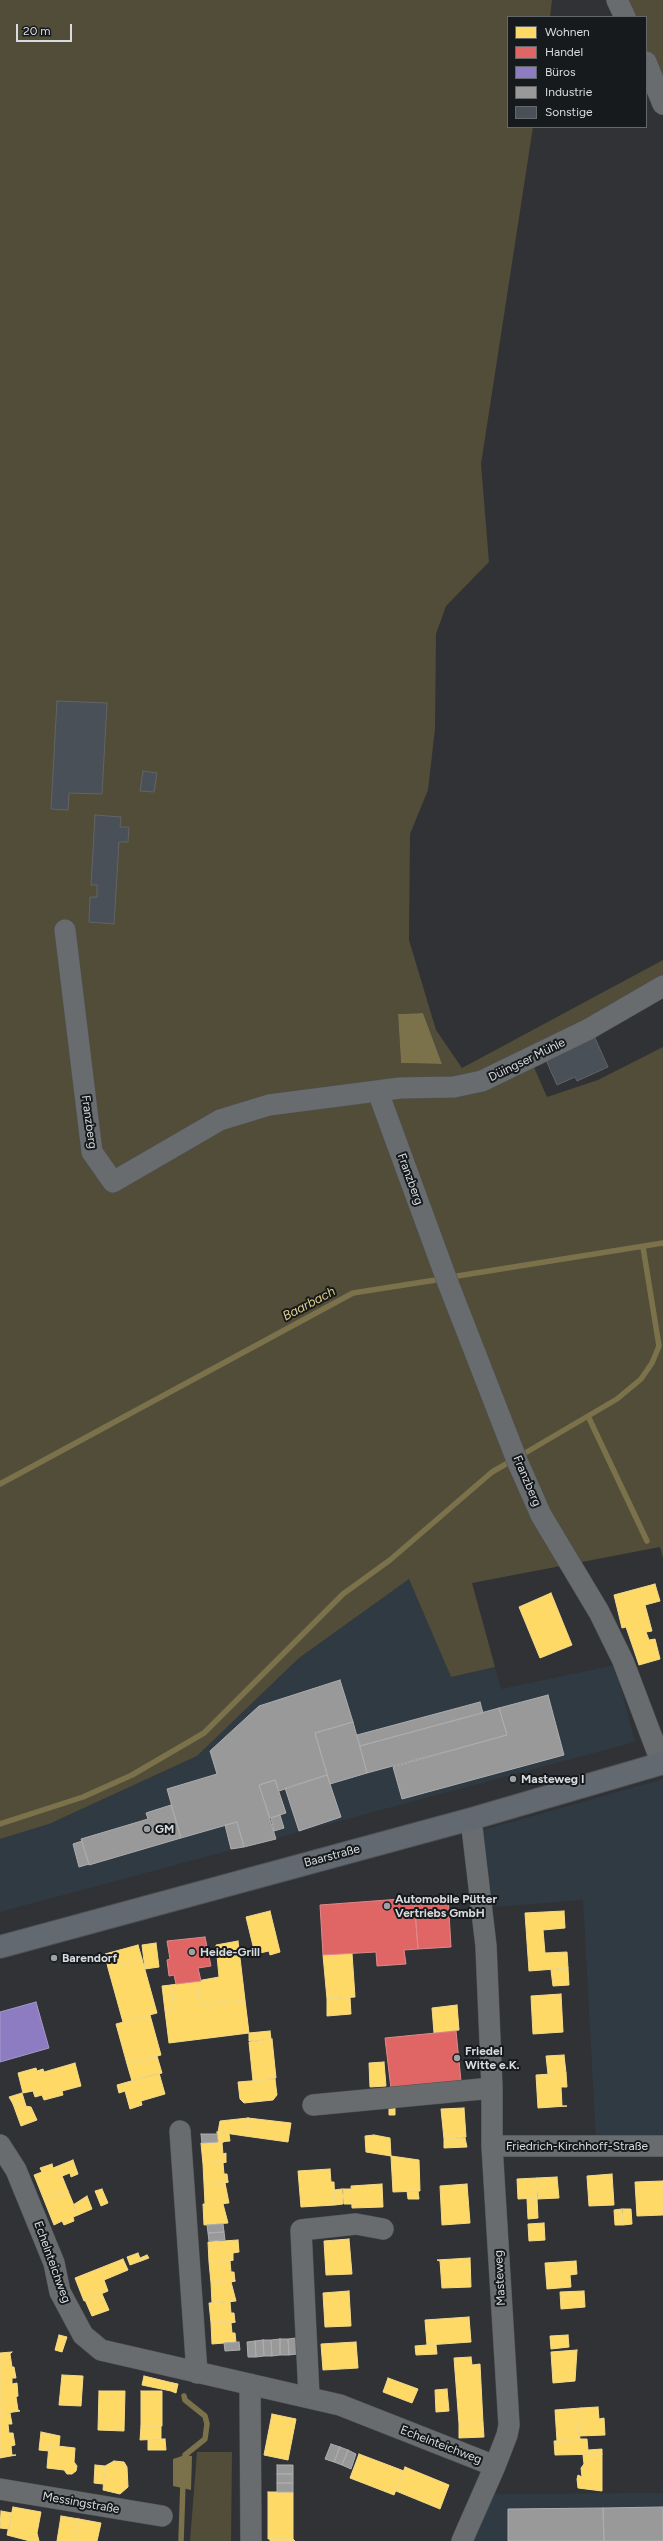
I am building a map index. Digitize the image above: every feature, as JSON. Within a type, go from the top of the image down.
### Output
[{"type":"main road","name":"Baarstraße","points":[[0,1947],[471,1819],[662,1763]]},
{"type":"street","points":[[617,0],[625,16]]},
{"type":"street","points":[[647,64],[663,104]]},
{"type":"street","name":"Franzberg","points":[[65,930],[92,1152],[113,1182],[220,1120],[269,1105],[329,1096],[378,1092],[445,1276],[515,1455],[541,1515],[599,1612],[623,1661],[662,1763]]},
{"type":"street","name":"Düingser Mühle","points":[[378,1092],[400,1088],[454,1087],[482,1081],[587,1030],[663,986]]},
{"type":"street","name":"Masteweg","points":[[471,1819],[486,1946],[492,2088],[492,2146],[508,2425],[508,2435],[495,2466]]},
{"type":"street","points":[[313,2104],[492,2088]]},
{"type":"street","points":[[180,2131],[197,2373]]},
{"type":"street","name":"Echelnteichweg","points":[[0,2145],[16,2170],[54,2263],[60,2292],[83,2335],[101,2350],[197,2373],[309,2396],[340,2405],[495,2466],[462,2541]]},
{"type":"street","name":"Friedrich-Kirchhoff-Straße","points":[[492,2146],[663,2146]]},
{"type":"street","points":[[309,2396],[301,2230],[356,2224],[383,2229]]},
{"type":"street","points":[[250,2384],[251,2541]]},
{"type":"street","name":"Messingstraße","points":[[0,2489],[162,2516]]},
{"type":"shaded area","points":[[0,0],[552,0],[550,16],[507,16],[507,128],[533,128],[481,464],[489,562],[446,606],[436,634],[435,729],[428,790],[410,834],[409,940],[436,1030],[462,1068],[663,960],[663,980],[478,1078],[442,1082],[384,1085],[314,1095],[316,1101],[373,1098],[400,1093],[454,1090],[486,1085],[533,1065],[547,1097],[598,1080],[663,1047],[663,1558],[660,1547],[472,1583],[495,1667],[451,1677],[409,1579],[299,1658],[197,1756],[49,1824],[0,1839]],"holes":[[[423,1013],[442,1064],[401,1063],[398,1014]]]},
{"type":"shaded area","points":[[623,0],[663,0],[663,90],[647,53],[647,16],[631,16]]},
{"type":"shaded area","points":[[423,1013],[442,1064],[401,1063],[398,1014]]},
{"type":"shaded area","points":[[409,1578],[451,1677],[495,1667],[501,1689],[615,1665],[635,1742],[0,1912],[0,1839],[49,1824],[197,1756],[299,1658]]},
{"type":"shaded area","points":[[663,1779],[663,2140],[596,2141],[583,1900],[493,1907],[483,1830]]},
{"type":"shaded area","points":[[197,2452],[232,2452],[231,2541],[190,2541]]},
{"type":"shaded area","points":[[185,2455],[192,2456],[191,2490],[173,2486],[173,2459]]},
{"type":"shaded area","points":[[663,2493],[663,2541],[474,2541],[494,2494]]},
{"type":"building: Wohnen","points":[[655,1584],[660,1601],[645,1605],[652,1631],[646,1632],[649,1640],[655,1639],[660,1659],[639,1665],[626,1627],[622,1628],[614,1595]]},
{"type":"building: Wohnen","points":[[551,1593],[572,1645],[540,1658],[519,1607]]},
{"type":"building: Wohnen","points":[[270,1911],[280,1952],[270,1955],[269,1951],[255,1954],[246,1917]]},
{"type":"building: Wohnen","points":[[564,1911],[565,1928],[543,1930],[545,1953],[567,1952],[568,1968],[529,1971],[525,1913]]},
{"type":"building: Wohnen","points":[[238,1941],[245,2000],[200,2005],[197,1981],[219,1977],[216,1945]]},
{"type":"building: Wohnen","points":[[156,1943],[159,1967],[145,1969],[142,1945]]},
{"type":"building: Wohnen","points":[[138,1945],[142,1959],[108,1968],[105,1954]]},
{"type":"building: Wohnen","points":[[352,1953],[355,1997],[327,1999],[323,1955]]},
{"type":"building: Wohnen","points":[[142,1959],[157,2013],[123,2022],[108,1968]]},
{"type":"building: Wohnen","points":[[568,1968],[569,1985],[553,1986],[551,1970]]},
{"type":"building: Wohnen","points":[[197,1981],[200,2005],[245,2000],[249,2033],[169,2043],[165,2011],[174,2010],[171,1985]]},
{"type":"building: Wohnen","points":[[171,1985],[174,2010],[165,2011],[162,1986]]},
{"type":"building: Wohnen","points":[[561,1994],[563,2032],[533,2034],[531,1996]]},
{"type":"building: Wohnen","points":[[350,1997],[351,2014],[327,2016],[327,1999]]},
{"type":"building: Wohnen","points":[[457,2005],[459,2030],[434,2033],[432,2008]]},
{"type":"building: Wohnen","points":[[150,2015],[161,2055],[127,2064],[116,2024]]},
{"type":"building: Wohnen","points":[[270,2031],[271,2039],[249,2041],[249,2033]]},
{"type":"building: Wohnen","points":[[272,2039],[276,2078],[253,2081],[249,2042]]},
{"type":"building: Wohnen","points":[[564,2055],[566,2073],[548,2074],[546,2056]]},
{"type":"building: Wohnen","points":[[157,2056],[162,2073],[132,2081],[127,2064]]},
{"type":"building: Wohnen","points":[[384,2062],[386,2086],[370,2087],[369,2063]]},
{"type":"building: Wohnen","points":[[75,2063],[81,2086],[62,2091],[63,2095],[44,2100],[42,2095],[35,2097],[33,2091],[23,2093],[18,2073],[36,2068],[37,2071],[43,2069],[44,2072]]},
{"type":"building: Wohnen","points":[[159,2073],[165,2094],[141,2101],[142,2105],[130,2109],[125,2091],[119,2093],[117,2085]]},
{"type":"building: Wohnen","points":[[566,2073],[567,2087],[561,2087],[562,2106],[567,2106],[538,2108],[536,2075]]},
{"type":"building: Wohnen","points":[[275,2079],[277,2095],[273,2100],[244,2103],[240,2099],[238,2082]]},
{"type":"building: Wohnen","points":[[22,2093],[26,2106],[13,2104],[9,2097]]},
{"type":"building: Wohnen","points":[[13,2104],[31,2107],[37,2120],[21,2126]]},
{"type":"building: Wohnen","points":[[389,2106],[395,2106],[395,2115],[389,2115]]},
{"type":"building: Wohnen","points":[[464,2108],[466,2137],[444,2139],[441,2109]]},
{"type":"building: Wohnen","points":[[248,2118],[245,2136],[218,2132],[220,2121]]},
{"type":"building: Wohnen","points":[[248,2118],[291,2123],[288,2142],[245,2136]]},
{"type":"building: Wohnen","points":[[217,2132],[229,2134],[230,2141],[218,2142]]},
{"type":"building: Wohnen","points":[[374,2135],[390,2138],[391,2156],[366,2152],[365,2136]]},
{"type":"building: Wohnen","points":[[465,2138],[467,2147],[444,2148],[444,2139]]},
{"type":"building: Wohnen","points":[[225,2141],[222,2143],[223,2154],[226,2153],[226,2162],[203,2164],[201,2143]]},
{"type":"building: Wohnen","points":[[391,2156],[419,2160],[420,2191],[393,2192]]},
{"type":"building: Wohnen","points":[[73,2160],[78,2174],[71,2177],[70,2173],[62,2176],[58,2166]]},
{"type":"building: Wohnen","points":[[226,2162],[223,2163],[224,2174],[227,2174],[228,2182],[204,2184],[203,2164]]},
{"type":"building: Wohnen","points":[[52,2164],[53,2168],[58,2166],[68,2191],[44,2200],[34,2175],[42,2172],[40,2168]]},
{"type":"building: Wohnen","points":[[330,2169],[331,2182],[334,2182],[335,2205],[301,2207],[298,2171]]},
{"type":"building: Wohnen","points":[[612,2174],[614,2205],[589,2206],[587,2176]]},
{"type":"building: Wohnen","points":[[557,2177],[559,2198],[537,2199],[537,2178]]},
{"type":"building: Wohnen","points":[[537,2178],[538,2198],[518,2199],[517,2179]]},
{"type":"building: Wohnen","points":[[663,2181],[663,2215],[637,2216],[635,2182]]},
{"type":"building: Wohnen","points":[[228,2182],[225,2183],[229,2203],[205,2204],[204,2184]]},
{"type":"building: Wohnen","points":[[382,2184],[383,2207],[352,2208],[351,2186]]},
{"type":"building: Wohnen","points":[[467,2184],[470,2223],[442,2225],[440,2186]]},
{"type":"building: Wohnen","points":[[102,2189],[108,2203],[101,2206],[95,2191]]},
{"type":"building: Wohnen","points":[[342,2189],[343,2204],[335,2205],[334,2190]]},
{"type":"building: Wohnen","points":[[343,2189],[351,2189],[352,2204],[344,2204]]},
{"type":"building: Wohnen","points":[[68,2191],[78,2215],[73,2217],[74,2221],[64,2225],[62,2221],[54,2225],[44,2200]]},
{"type":"building: Wohnen","points":[[407,2191],[418,2191],[419,2199],[408,2199]]},
{"type":"building: Wohnen","points":[[87,2196],[92,2209],[78,2215],[73,2205]]},
{"type":"building: Wohnen","points":[[537,2198],[538,2218],[528,2219],[527,2199]]},
{"type":"building: Wohnen","points":[[226,2203],[223,2204],[228,2223],[204,2225],[203,2204]]},
{"type":"building: Wohnen","points":[[622,2209],[623,2225],[615,2225],[614,2210]]},
{"type":"building: Wohnen","points":[[623,2209],[631,2209],[632,2224],[623,2225]]},
{"type":"building: Wohnen","points":[[544,2223],[545,2240],[529,2241],[528,2224]]},
{"type":"building: Wohnen","points":[[349,2239],[352,2274],[326,2275],[324,2241]]},
{"type":"building: Wohnen","points":[[238,2240],[239,2252],[233,2253],[233,2260],[209,2262],[208,2242]]},
{"type":"building: Wohnen","points":[[138,2253],[141,2261],[130,2265],[127,2257]]},
{"type":"building: Wohnen","points":[[147,2255],[149,2258],[141,2261],[140,2258]]},
{"type":"building: Wohnen","points":[[470,2258],[471,2287],[442,2288],[440,2261],[437,2260]]},
{"type":"building: Wohnen","points":[[123,2259],[128,2270],[104,2280],[108,2291],[84,2301],[75,2278]]},
{"type":"building: Wohnen","points":[[233,2260],[230,2261],[231,2272],[234,2272],[235,2281],[211,2283],[209,2262]]},
{"type":"building: Wohnen","points":[[576,2261],[577,2274],[570,2275],[571,2287],[547,2289],[545,2263]]},
{"type":"building: Wohnen","points":[[235,2281],[231,2282],[236,2301],[212,2303],[211,2283]]},
{"type":"building: Wohnen","points":[[349,2291],[351,2326],[325,2327],[323,2293]]},
{"type":"building: Wohnen","points":[[584,2291],[585,2307],[561,2309],[560,2292]]},
{"type":"building: Wohnen","points":[[102,2294],[109,2310],[92,2316],[85,2300]]},
{"type":"building: Wohnen","points":[[233,2301],[230,2302],[231,2313],[234,2313],[235,2322],[211,2323],[209,2303]]},
{"type":"building: Wohnen","points":[[469,2317],[471,2342],[427,2345],[425,2320]]},
{"type":"building: Wohnen","points":[[235,2322],[231,2323],[232,2333],[235,2333],[236,2342],[212,2344],[211,2323]]},
{"type":"building: Wohnen","points":[[59,2335],[67,2337],[62,2352],[55,2350]]},
{"type":"building: Wohnen","points":[[568,2335],[569,2347],[551,2349],[550,2336]]},
{"type":"building: Wohnen","points":[[356,2342],[358,2368],[323,2370],[321,2344]]},
{"type":"building: Wohnen","points":[[436,2345],[437,2354],[416,2355],[415,2346]]},
{"type":"building: Wohnen","points":[[577,2350],[575,2381],[553,2383],[551,2352]]},
{"type":"building: Wohnen","points":[[12,2352],[10,2354],[12,2367],[14,2367],[16,2378],[12,2378],[12,2384],[17,2383],[18,2396],[16,2397],[18,2410],[20,2411],[0,2414],[0,2353]]},
{"type":"building: Wohnen","points":[[471,2357],[472,2365],[480,2364],[483,2423],[459,2424],[454,2358]]},
{"type":"building: Wohnen","points":[[62,2375],[83,2376],[81,2406],[59,2405]]},
{"type":"building: Wohnen","points":[[144,2376],[173,2383],[171,2391],[142,2385]]},
{"type":"building: Wohnen","points":[[388,2378],[418,2389],[412,2403],[383,2392]]},
{"type":"building: Wohnen","points":[[173,2383],[178,2384],[176,2393],[171,2391]]},
{"type":"building: Wohnen","points":[[447,2389],[449,2411],[436,2412],[435,2390]]},
{"type":"building: Wohnen","points":[[99,2391],[125,2391],[124,2431],[98,2430]]},
{"type":"building: Wohnen","points":[[141,2391],[162,2391],[162,2426],[141,2426]]},
{"type":"building: Wohnen","points":[[598,2407],[599,2419],[604,2418],[605,2435],[579,2436],[578,2424],[582,2424],[581,2408]]},
{"type":"building: Wohnen","points":[[581,2408],[582,2424],[578,2424],[580,2439],[557,2441],[555,2410]]},
{"type":"building: Wohnen","points":[[10,2413],[12,2424],[8,2424],[9,2433],[13,2433],[15,2445],[11,2446],[12,2455],[16,2455],[0,2458],[0,2414]]},
{"type":"building: Wohnen","points":[[272,2414],[296,2419],[288,2460],[264,2455]]},
{"type":"building: Wohnen","points":[[483,2423],[484,2437],[459,2438],[459,2424]]},
{"type":"building: Wohnen","points":[[141,2426],[161,2426],[161,2439],[140,2440]]},
{"type":"building: Wohnen","points":[[41,2432],[60,2436],[59,2446],[49,2445],[49,2451],[39,2450]]},
{"type":"building: Wohnen","points":[[148,2439],[165,2439],[166,2450],[148,2450]]},
{"type":"building: Wohnen","points":[[587,2439],[588,2450],[602,2449],[602,2454],[555,2455],[554,2441]]},
{"type":"building: Wohnen","points":[[49,2445],[75,2448],[74,2462],[77,2466],[76,2471],[72,2474],[67,2474],[64,2470],[47,2468]]},
{"type":"building: Wohnen","points":[[359,2454],[404,2471],[394,2495],[350,2478]]},
{"type":"building: Wohnen","points":[[602,2454],[602,2491],[578,2488],[578,2475],[582,2477],[581,2468],[584,2464],[583,2455]]},
{"type":"building: Wohnen","points":[[114,2461],[124,2462],[127,2467],[128,2487],[120,2494],[103,2490],[105,2466]]},
{"type":"building: Wohnen","points":[[95,2465],[105,2466],[103,2484],[94,2483]]},
{"type":"building: Wohnen","points":[[405,2467],[449,2485],[440,2509],[396,2491]]},
{"type":"building: Wohnen","points":[[268,2492],[293,2492],[293,2539],[268,2539]]},
{"type":"building: Wohnen","points":[[13,2507],[41,2512],[37,2533],[39,2541],[30,2541],[7,2535]]},
{"type":"building: Wohnen","points":[[1,2511],[12,2513],[9,2529],[0,2528]]},
{"type":"building: Wohnen","points":[[61,2516],[79,2519],[75,2541],[57,2541]]},
{"type":"building: Wohnen","points":[[79,2519],[101,2523],[97,2541],[75,2541]]},
{"type":"building: Wohnen","points":[[270,2539],[293,2539],[295,2541],[270,2541]]},
{"type":"building: Handel","points":[[448,1896],[451,1947],[418,1949],[414,1898]]},
{"type":"building: Handel","points":[[414,1898],[418,1949],[404,1950],[406,1964],[377,1966],[376,1952],[323,1955],[320,1905]]},
{"type":"building: Handel","points":[[205,1937],[211,1966],[198,1968],[201,1981],[176,1984],[174,1975],[169,1976],[167,1960],[170,1959],[167,1941]]},
{"type":"building: Handel","points":[[456,2031],[461,2081],[391,2089],[385,2038]]},
{"type":"building: Büros","points":[[36,2002],[49,2048],[0,2062],[0,2012]]},
{"type":"building: Industrie","points":[[340,1680],[353,1722],[315,1733],[327,1775],[279,1791],[275,1780],[259,1785],[276,1839],[244,1847],[237,1822],[181,1838],[167,1789],[217,1774],[210,1751],[259,1706]]},
{"type":"building: Industrie","points":[[548,1695],[564,1755],[402,1799],[393,1767],[507,1735],[499,1708]]},
{"type":"building: Industrie","points":[[480,1702],[483,1713],[360,1746],[357,1735]]},
{"type":"building: Industrie","points":[[499,1708],[507,1735],[367,1773],[360,1746]]},
{"type":"building: Industrie","points":[[353,1722],[367,1773],[330,1784],[315,1733]]},
{"type":"building: Industrie","points":[[327,1775],[341,1817],[299,1831],[285,1788]]},
{"type":"building: Industrie","points":[[275,1780],[286,1813],[270,1818],[259,1785]]},
{"type":"building: Industrie","name":"GM","points":[[171,1805],[181,1838],[89,1865],[81,1839],[148,1819],[146,1813]]},
{"type":"building: Industrie","points":[[280,1815],[284,1828],[274,1831],[271,1818]]},
{"type":"building: Industrie","points":[[237,1822],[244,1847],[231,1849],[225,1825]]},
{"type":"building: Industrie","points":[[82,1841],[89,1864],[79,1867],[73,1844]]},
{"type":"building: Industrie","points":[[201,2134],[217,2134],[218,2142],[202,2143]]},
{"type":"building: Industrie","points":[[223,2224],[224,2232],[208,2233],[207,2225]]},
{"type":"building: Industrie","points":[[224,2232],[225,2240],[209,2241],[208,2233]]},
{"type":"building: Industrie","points":[[296,2338],[297,2354],[289,2355],[288,2339]]},
{"type":"building: Industrie","points":[[280,2339],[288,2339],[289,2355],[280,2355]]},
{"type":"building: Industrie","points":[[280,2339],[280,2355],[272,2356],[271,2340]]},
{"type":"building: Industrie","points":[[263,2340],[271,2340],[272,2356],[264,2356]]},
{"type":"building: Industrie","points":[[263,2340],[264,2356],[256,2357],[255,2341]]},
{"type":"building: Industrie","points":[[255,2341],[256,2357],[248,2357],[247,2342]]},
{"type":"building: Industrie","points":[[239,2342],[240,2350],[225,2351],[224,2343]]},
{"type":"building: Industrie","points":[[331,2444],[340,2447],[334,2462],[325,2459]]},
{"type":"building: Industrie","points":[[340,2447],[348,2450],[342,2465],[334,2462]]},
{"type":"building: Industrie","points":[[348,2450],[356,2454],[351,2469],[342,2465]]},
{"type":"building: Industrie","points":[[277,2465],[293,2465],[293,2474],[277,2474]]},
{"type":"building: Industrie","points":[[277,2474],[293,2474],[293,2483],[277,2483]]},
{"type":"building: Industrie","points":[[277,2483],[293,2483],[293,2492],[277,2492]]},
{"type":"building: Industrie","points":[[663,2507],[663,2541],[604,2541],[603,2508]]},
{"type":"building: Industrie","points":[[603,2508],[604,2541],[508,2541],[508,2509]]},
{"type":"building: Sonstige","points":[[57,701],[107,703],[102,794],[69,793],[68,810],[51,809]]},
{"type":"building: Sonstige","points":[[143,771],[157,773],[154,792],[140,791]]},
{"type":"building: Sonstige","points":[[95,815],[121,817],[120,827],[129,827],[128,842],[119,842],[114,924],[89,922],[90,897],[97,897],[97,885],[91,885]]},
{"type":"building: Sonstige","points":[[595,1038],[608,1067],[577,1081],[575,1077],[557,1085],[546,1060]]},
{"type":"waterway","name":"Baarbach","points":[[451,1277],[663,1243]]},
{"type":"waterway","points":[[520,1456],[617,1399],[641,1379],[652,1363],[659,1346],[643,1247]]},
{"type":"waterway","name":"Baarbach","points":[[0,1484],[353,1293],[442,1279]]},
{"type":"waterway","points":[[588,1416],[647,1541]]},
{"type":"waterway","points":[[0,1824],[83,1797],[132,1775],[204,1733],[343,1594],[390,1560],[492,1472],[513,1460]]},
{"type":"waterway","points":[[184,2396],[185,2400],[205,2416],[207,2424],[205,2439],[185,2455],[185,2463]]},
{"type":"waterway","points":[[181,2541],[183,2483]]},
{"type":"place","name":"Masteweg I","points":[[513,1779]]},
{"type":"place","name":"GM","points":[[147,1829]]},
{"type":"place","name":"Automobile Pütter Vertriebs GmbH","points":[[387,1906]]},
{"type":"place","name":"Heide-Grill","points":[[192,1952]]},
{"type":"place","name":"Barendorf","points":[[54,1958]]},
{"type":"place","name":"Friedel Witte e.K.","points":[[457,2058]]}]
